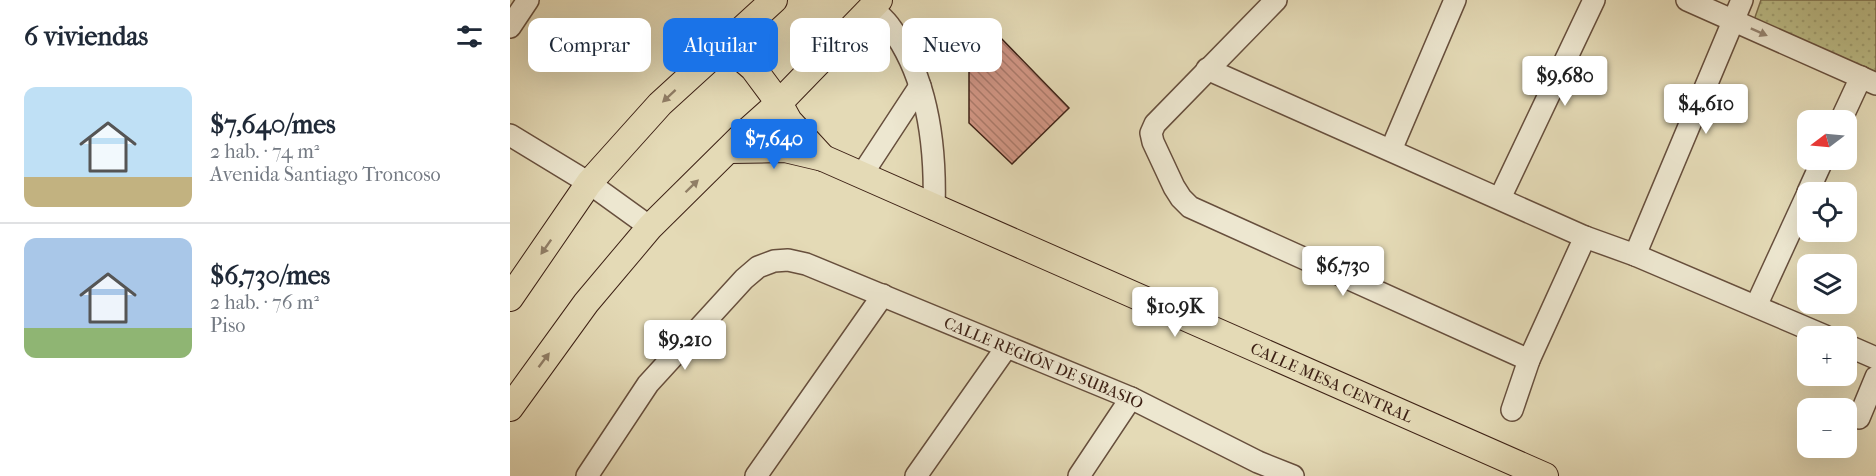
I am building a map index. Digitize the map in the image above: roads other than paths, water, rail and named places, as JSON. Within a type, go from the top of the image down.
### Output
[{"type":"main road","points":[[754,18],[774,0]]},
{"type":"main road","points":[[510,408],[586,303],[650,227],[779,103],[875,4]]},
{"type":"main road","points":[[510,298],[589,183],[660,104],[695,72]]},
{"type":"main road","points":[[755,72],[779,103],[789,121],[823,158]]},
{"type":"main road","points":[[729,150],[785,149],[823,158]]},
{"type":"main road","name":"CALLE MESA CENTRAL","points":[[823,158],[934,209],[1545,476]]},
{"type":"street","points":[[510,27],[528,0]]},
{"type":"street","points":[[1276,0],[1155,124],[1151,133],[1154,142],[1181,198],[1190,207],[1529,360]]},
{"type":"street","points":[[1391,150],[1455,0]]},
{"type":"street","points":[[1500,198],[1594,0]]},
{"type":"street","points":[[1687,0],[1868,80],[1848,110]]},
{"type":"street","points":[[1635,255],[1742,0]]},
{"type":"street","points":[[875,4],[902,44],[920,86],[932,139],[935,170],[934,209]]},
{"type":"street","points":[[1207,69],[1585,237],[1635,255],[1802,326]]},
{"type":"street","points":[[861,176],[920,86]]},
{"type":"street","points":[[510,135],[589,183],[650,227]]},
{"type":"street","points":[[1756,306],[1797,216]]},
{"type":"street","points":[[1512,410],[1529,360],[1585,237]]},
{"type":"street","name":"CALLE REGIÓN DE SUBASIO","points":[[587,476],[648,384],[723,300],[758,267],[774,261],[788,260],[806,264],[1131,398],[1253,469],[1293,476]]},
{"type":"street","points":[[756,476],[883,296]]},
{"type":"street","points":[[916,476],[1006,348]]},
{"type":"street","points":[[1857,350],[1876,358]]},
{"type":"street","points":[[1859,418],[1876,377]]},
{"type":"street","points":[[1079,476],[1131,398]]}]
